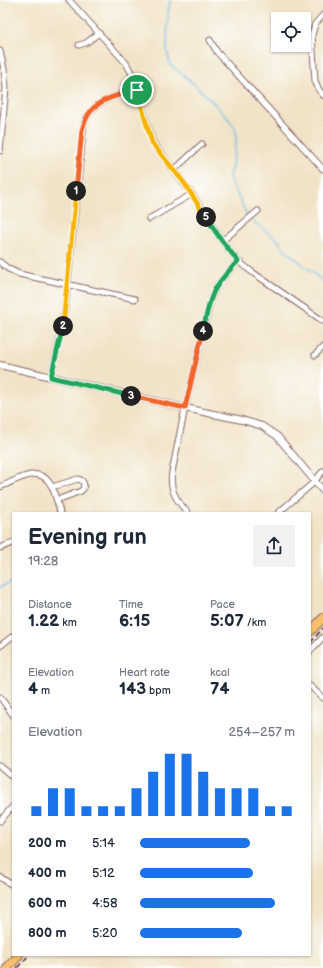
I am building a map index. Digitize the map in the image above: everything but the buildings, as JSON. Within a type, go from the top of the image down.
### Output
[{"type":"main road","points":[[311,631],[323,618]]},
{"type":"main road","points":[[7,968],[18,956]]},
{"type":"street","points":[[69,0],[126,63],[132,74],[152,143],[192,194],[222,241],[238,261],[323,321]]},
{"type":"street","points":[[323,15],[315,24],[312,35],[315,81],[323,95]]},
{"type":"street","points":[[79,45],[90,41],[99,33]]},
{"type":"street","points":[[210,40],[216,52],[323,169]]},
{"type":"street","points":[[0,51],[6,88],[0,147]]},
{"type":"street","points":[[51,377],[62,329],[84,123],[88,114],[98,103],[115,96],[137,90]]},
{"type":"street","points":[[174,170],[202,144]]},
{"type":"street","points":[[149,219],[192,194]]},
{"type":"street","points":[[222,241],[258,211]]},
{"type":"street","points":[[187,512],[173,493],[171,482],[172,472],[185,408],[211,298],[218,284],[238,261]]},
{"type":"street","points":[[0,262],[7,268],[19,274],[135,299]]},
{"type":"street","points":[[315,355],[323,347]]},
{"type":"street","points":[[0,365],[256,423],[268,428],[278,436],[323,491]]},
{"type":"street","points":[[279,512],[323,471]]},
{"type":"street","points":[[0,487],[32,474],[42,475],[47,479],[52,488],[60,512]]},
{"type":"street","points":[[52,488],[78,479],[81,479],[83,483],[83,489],[81,491],[57,500]]},
{"type":"street","points":[[0,548],[12,543]]},
{"type":"street","points":[[0,646],[12,637]]},
{"type":"street","points":[[311,650],[323,637]]},
{"type":"street","points":[[311,687],[323,698]]},
{"type":"street","points":[[0,697],[12,714]]},
{"type":"street","points":[[0,766],[12,776]]},
{"type":"street","points":[[0,821],[12,807]]},
{"type":"street","points":[[0,877],[8,884],[12,884]]},
{"type":"waterway","points":[[170,0],[168,13],[167,50],[170,65],[218,107],[233,126],[236,132],[236,143],[229,177],[247,215]]},
{"type":"waterway","points":[[253,221],[279,241],[283,248],[323,281]]},
{"type":"waterway","points":[[0,587],[12,581]]},
{"type":"railway","points":[[311,642],[323,628]]},
{"type":"railway","points":[[17,968],[28,956]]},
{"type":"route","points":[[137,90],[152,143],[185,184],[222,241],[238,261],[218,284],[211,298],[185,408],[51,377],[60,341],[65,310],[82,130],[84,123],[88,114],[98,103],[115,96],[137,90]]}]
